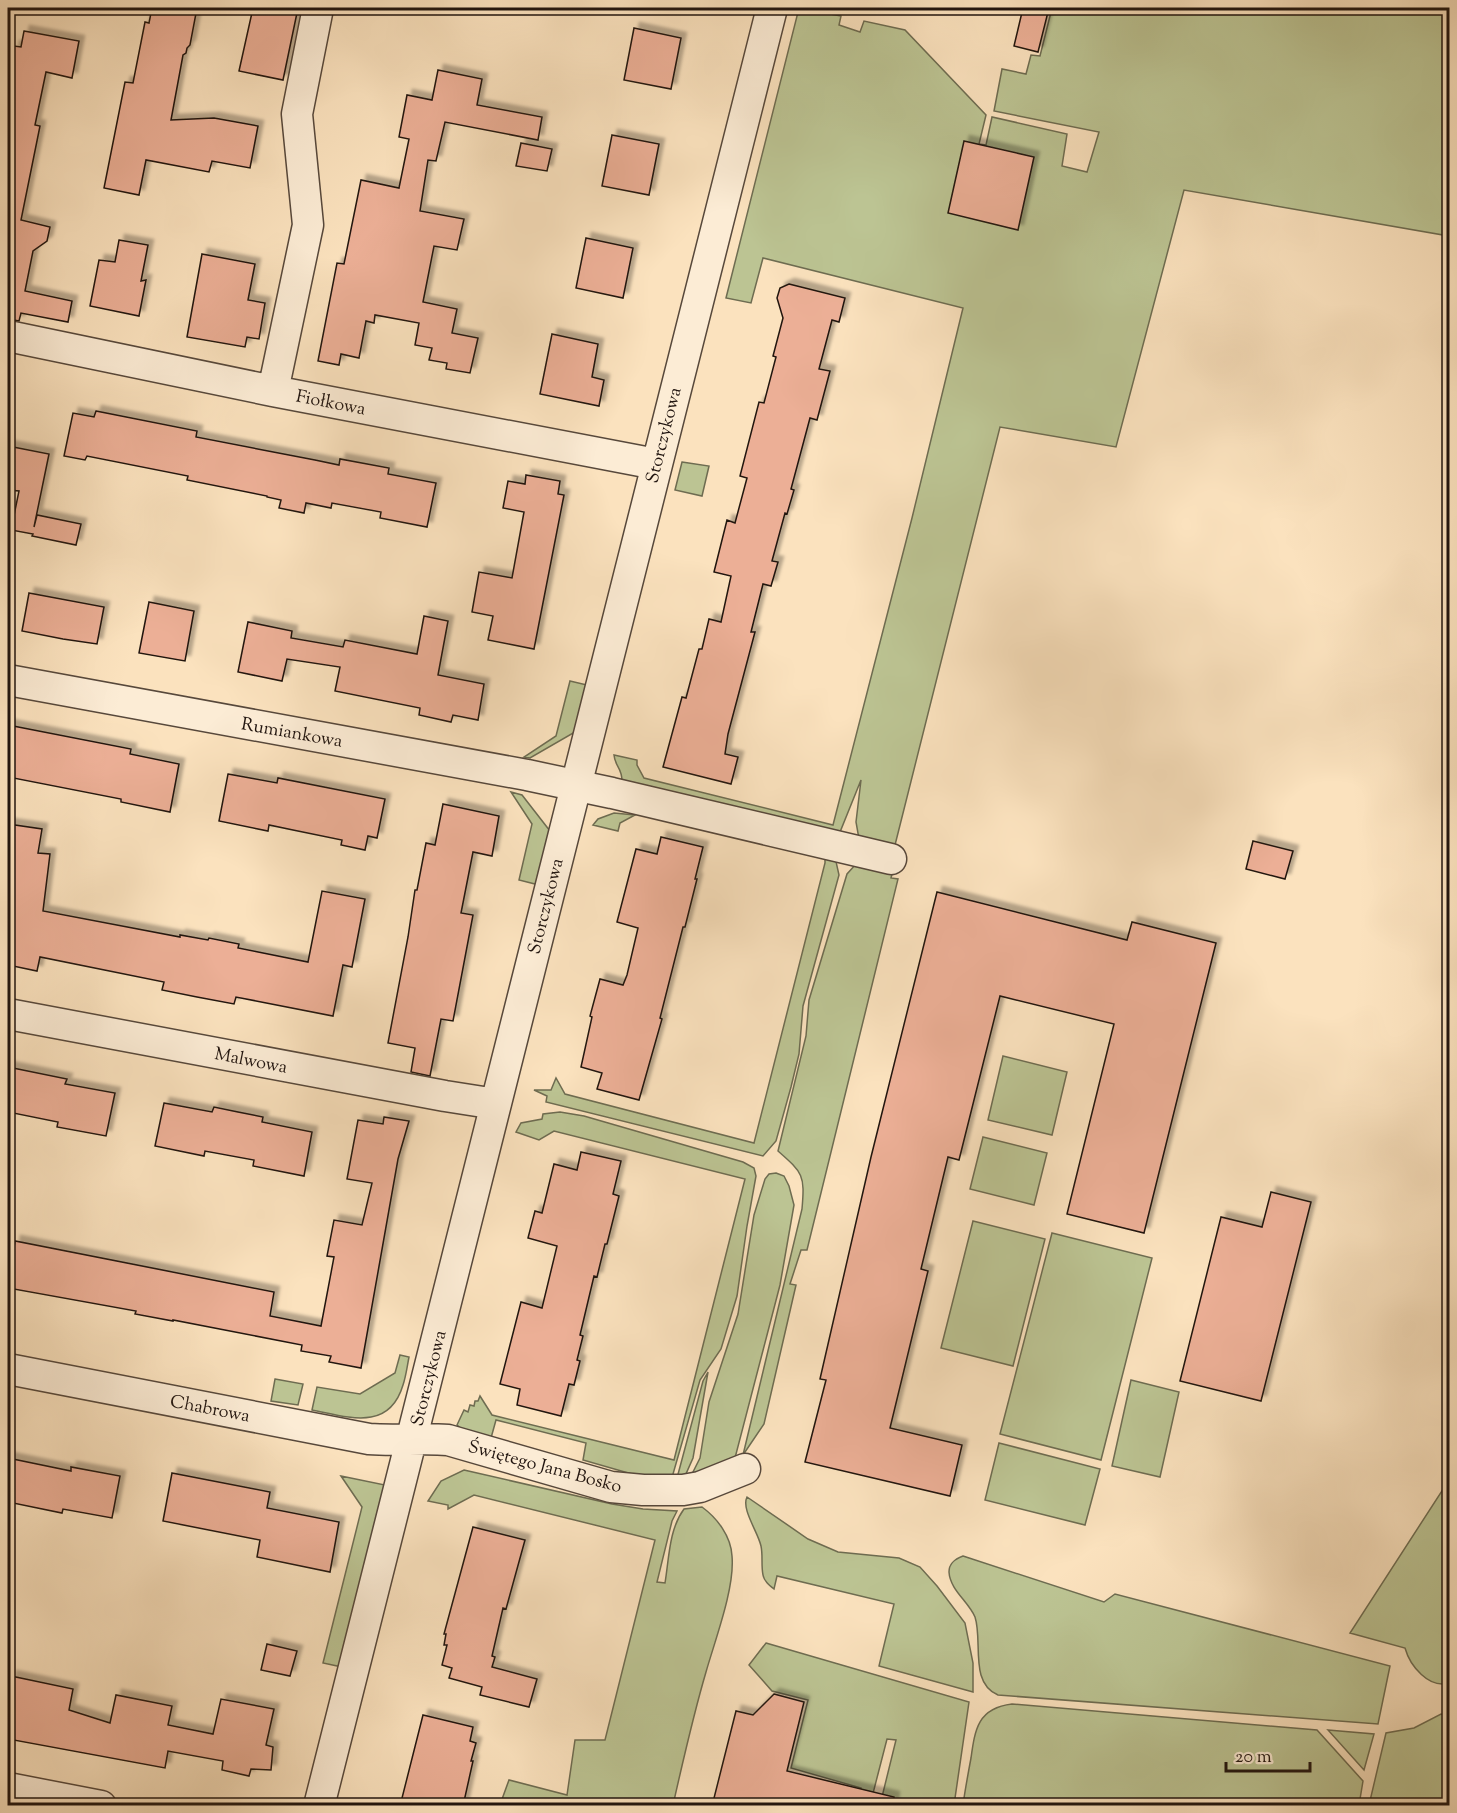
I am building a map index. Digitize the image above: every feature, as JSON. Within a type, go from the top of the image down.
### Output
[{"type":"street","points":[[273,391],[308,225],[297,114],[318,8]]},
{"type":"street","name":"Storczykowa","points":[[319,1806],[772,8]]},
{"type":"street","name":"Fiołkowa","points":[[8,336],[273,391],[656,465]]},
{"type":"street","name":"Rumiankowa","points":[[8,680],[526,775],[612,793],[891,860]]},
{"type":"street","name":"Malwowa","points":[[8,1014],[496,1104]]},
{"type":"street","name":"Chabrowa","points":[[8,1370],[369,1439],[413,1438]]},
{"type":"street","name":"Świętego Jana Bosko","points":[[413,1438],[448,1440],[611,1487],[643,1490],[683,1490],[700,1487],[730,1477],[745,1469]]},
{"type":"street","points":[[8,1788],[100,1806]]},
{"type":"green space","points":[[799,8],[841,16],[839,25],[860,32],[864,21],[905,30],[986,115],[979,144],[986,145],[992,117],[1067,134],[1062,166],[1087,172],[1099,132],[994,111],[1002,69],[1026,74],[1031,55],[1040,56],[1052,8],[1449,8],[1449,236],[1184,190],[1116,447],[1000,427],[894,849],[859,839],[856,822],[861,780],[840,832],[622,781],[614,755],[637,760],[637,765],[644,778],[833,825],[912,518],[963,308],[763,258],[751,303],[726,298]]},
{"type":"green space","points":[[682,462],[709,466],[702,496],[675,490]]},
{"type":"green space","points":[[570,681],[587,685],[575,732],[530,758],[524,757],[556,736]]},
{"type":"green space","points":[[511,792],[522,795],[550,831],[539,885],[519,880],[532,824]]},
{"type":"green space","points":[[614,813],[635,815],[620,823],[618,831],[593,825],[598,819]]},
{"type":"green space","points":[[825,854],[835,857],[839,875],[803,1006],[799,1054],[791,1087],[776,1141],[763,1156],[546,1102],[547,1096],[534,1090],[551,1090],[556,1078],[565,1094],[754,1143],[825,863]]},
{"type":"green space","points":[[856,864],[892,874],[891,878],[898,879],[807,1250],[801,1250],[790,1284],[796,1285],[764,1424],[743,1455],[802,1209],[803,1189],[800,1176],[793,1165],[778,1151],[806,1036],[809,1000],[847,874]]},
{"type":"green space","points":[[1003,1056],[1067,1072],[1052,1135],[988,1120]]},
{"type":"green space","points":[[560,1112],[584,1116],[743,1162],[754,1168],[756,1176],[737,1296],[721,1349],[700,1380],[671,1481],[656,1481],[583,1460],[586,1443],[496,1420],[491,1438],[465,1432],[457,1425],[464,1410],[468,1412],[470,1405],[474,1406],[480,1396],[492,1415],[674,1460],[745,1179],[554,1131],[539,1140],[516,1132],[521,1123],[542,1119],[543,1114]]},
{"type":"green space","points":[[983,1137],[1047,1153],[1034,1205],[970,1189]]},
{"type":"green space","points":[[776,1173],[784,1176],[794,1205],[780,1285],[735,1458],[690,1478],[700,1458],[709,1402],[738,1314],[754,1215],[765,1179],[769,1174]]},
{"type":"green space","points":[[973,1221],[1045,1239],[1013,1366],[941,1348]]},
{"type":"green space","points":[[1052,1233],[1152,1258],[1101,1460],[1000,1434]]},
{"type":"green space","points":[[400,1355],[409,1357],[406,1375],[397,1400],[388,1410],[366,1418],[353,1418],[312,1410],[317,1387],[360,1394],[395,1373]]},
{"type":"green space","points":[[708,1372],[693,1458],[685,1476],[677,1478],[703,1381]]},
{"type":"green space","points":[[275,1379],[303,1384],[298,1405],[271,1401]]},
{"type":"green space","points":[[1131,1380],[1179,1392],[1160,1477],[1112,1466]]},
{"type":"green space","points":[[999,1443],[1100,1469],[1085,1525],[985,1500]]},
{"type":"green space","points":[[464,1470],[612,1504],[677,1511],[672,1521],[657,1582],[665,1583],[672,1535],[684,1509],[702,1507],[722,1528],[731,1549],[730,1583],[724,1614],[697,1705],[673,1805],[520,1806],[501,1802],[509,1780],[567,1795],[575,1740],[605,1740],[655,1540],[474,1495],[448,1509],[448,1505],[428,1501],[441,1481]]},
{"type":"green space","points":[[341,1476],[385,1485],[342,1667],[323,1663],[362,1507]]},
{"type":"green space","points":[[1449,1480],[1449,1683],[1442,1684],[1434,1683],[1421,1674],[1411,1662],[1405,1648],[1350,1633]]},
{"type":"green space","points":[[747,1497],[808,1539],[838,1552],[899,1558],[920,1567],[965,1623],[973,1663],[973,1692],[879,1666],[894,1604],[777,1576],[774,1589],[770,1586],[762,1571],[761,1546],[746,1508]]},
{"type":"green space","points":[[963,1556],[1104,1602],[1115,1594],[1390,1666],[1378,1724],[998,1695],[983,1681],[975,1617],[950,1578],[951,1564]]},
{"type":"green space","points":[[766,1643],[969,1702],[954,1805],[880,1805],[896,1740],[887,1739],[870,1805],[857,1805],[861,1788],[791,1768],[808,1700],[772,1691],[749,1665]]},
{"type":"green space","points":[[1012,1704],[1317,1730],[1363,1781],[1359,1805],[963,1805],[974,1738],[980,1722],[992,1710]]},
{"type":"green space","points":[[1441,1714],[1449,1717],[1449,1805],[1369,1805],[1386,1733],[1414,1728]]},
{"type":"green space","points":[[1328,1730],[1374,1734],[1364,1770]]},
{"type":"building","points":[[152,8],[197,8],[190,45],[183,55],[171,120],[214,118],[258,126],[250,168],[212,161],[209,172],[146,160],[139,195],[104,188],[125,82],[133,83],[145,22],[149,23]]},
{"type":"building","points":[[253,8],[298,8],[283,80],[239,71]]},
{"type":"building","points":[[1023,8],[1049,8],[1038,52],[1014,46]]},
{"type":"building","points":[[634,28],[681,38],[671,89],[624,80]]},
{"type":"building","points":[[24,31],[79,41],[72,78],[46,72],[35,125],[40,126],[21,220],[50,227],[47,241],[33,251],[25,291],[72,301],[68,322],[21,313],[19,321],[8,319],[8,78],[14,46],[21,47]]},
{"type":"building","points":[[438,70],[482,79],[477,105],[542,117],[538,140],[445,122],[436,161],[428,160],[420,211],[464,219],[457,250],[434,246],[423,302],[457,309],[452,333],[478,338],[470,373],[446,369],[447,363],[429,360],[432,348],[415,345],[419,323],[375,315],[374,323],[366,321],[359,358],[341,354],[339,365],[318,361],[337,263],[344,264],[361,180],[399,188],[409,139],[399,137],[407,95],[432,100]]},
{"type":"building","points":[[612,135],[659,144],[649,195],[602,186]]},
{"type":"building","points":[[964,141],[1034,157],[1018,230],[948,213]]},
{"type":"building","points":[[521,143],[552,149],[547,171],[516,166]]},
{"type":"building","points":[[586,238],[633,248],[623,298],[576,288]]},
{"type":"building","points":[[119,240],[148,245],[141,281],[146,280],[139,316],[90,306],[99,260],[115,262]]},
{"type":"building","points":[[202,254],[255,264],[248,300],[265,303],[259,339],[247,337],[245,347],[187,337]]},
{"type":"building","points":[[789,284],[845,298],[839,322],[832,320],[819,369],[830,371],[817,420],[810,418],[791,489],[794,490],[772,561],[778,562],[771,586],[763,584],[751,632],[755,632],[728,734],[725,754],[738,757],[731,784],[663,767],[682,697],[686,698],[709,619],[721,622],[731,576],[714,572],[727,520],[735,523],[747,478],[740,476],[759,402],[764,403],[783,318],[777,298],[780,288]]},
{"type":"building","points":[[552,334],[598,344],[592,377],[604,380],[599,406],[540,394]]},
{"type":"building","points":[[96,411],[197,431],[196,437],[339,465],[340,459],[389,468],[388,474],[436,483],[427,527],[380,518],[381,512],[332,503],[331,508],[306,503],[304,513],[279,508],[281,500],[187,480],[188,476],[87,456],[85,460],[64,456],[73,413],[94,417]]},
{"type":"building","points":[[8,446],[49,454],[34,527],[37,515],[81,524],[76,545],[11,530],[19,491],[8,490]]},
{"type":"building","points":[[526,475],[560,481],[558,494],[564,495],[534,649],[488,640],[493,616],[472,612],[479,572],[512,578],[524,512],[503,508],[508,481],[525,484]]},
{"type":"building","points":[[29,593],[104,607],[97,644],[22,631]]},
{"type":"building","points":[[149,602],[194,611],[185,661],[139,653]]},
{"type":"building","points":[[424,616],[448,621],[438,675],[484,684],[478,720],[453,715],[451,722],[419,715],[420,708],[335,691],[340,667],[287,659],[282,681],[238,672],[248,622],[292,631],[291,638],[343,647],[345,640],[417,654]]},
{"type":"building","points":[[8,725],[131,749],[130,754],[179,764],[170,812],[121,802],[121,799],[8,777]]},
{"type":"building","points":[[228,774],[277,783],[278,778],[385,799],[377,838],[368,836],[365,850],[341,845],[342,840],[269,825],[268,831],[219,821]]},
{"type":"building","points":[[443,804],[499,816],[492,856],[473,852],[461,913],[473,915],[453,1021],[441,1019],[430,1076],[411,1072],[415,1048],[388,1043],[415,890],[417,890],[426,843],[435,845]]},
{"type":"building","points":[[8,824],[42,829],[38,853],[50,854],[43,911],[180,937],[180,935],[208,940],[209,938],[239,944],[238,948],[308,962],[322,891],[365,899],[352,967],[343,965],[333,1016],[236,997],[234,1004],[162,990],[164,982],[40,957],[37,971],[8,965]]},
{"type":"building","points":[[661,837],[703,847],[685,927],[683,927],[660,1018],[662,1019],[639,1100],[597,1089],[602,1073],[581,1067],[592,1017],[590,1016],[600,979],[623,985],[627,975],[638,928],[617,922],[636,849],[657,854]]},
{"type":"building","points":[[1253,841],[1293,851],[1285,879],[1246,869]]},
{"type":"building","points":[[937,892],[1127,940],[1132,922],[1216,943],[1144,1233],[1067,1214],[1114,1024],[1000,996],[959,1160],[948,1157],[921,1269],[928,1271],[890,1428],[962,1445],[950,1496],[805,1462],[826,1380],[820,1379],[871,1157]]},
{"type":"building","points":[[8,1067],[67,1079],[65,1084],[115,1093],[106,1136],[57,1127],[58,1122],[8,1112]]},
{"type":"building","points":[[164,1103],[212,1112],[214,1107],[263,1117],[262,1122],[312,1132],[304,1176],[253,1166],[254,1160],[205,1151],[204,1156],[155,1146]]},
{"type":"building","points":[[384,1117],[409,1121],[398,1159],[361,1368],[329,1362],[331,1356],[301,1351],[302,1345],[8,1288],[15,1241],[274,1292],[270,1316],[321,1326],[334,1257],[327,1256],[334,1220],[362,1225],[372,1183],[347,1179],[358,1120],[383,1124]]},
{"type":"building","points":[[581,1152],[621,1161],[613,1194],[619,1196],[597,1277],[594,1276],[580,1335],[583,1336],[577,1360],[580,1361],[574,1385],[569,1384],[561,1416],[517,1405],[520,1389],[500,1384],[521,1302],[542,1308],[557,1246],[528,1238],[535,1211],[542,1213],[554,1164],[577,1170]]},
{"type":"building","points":[[1271,1192],[1311,1202],[1261,1401],[1180,1381],[1221,1217],[1262,1227]]},
{"type":"building","points":[[8,1458],[71,1471],[71,1467],[120,1476],[112,1518],[63,1509],[62,1513],[8,1502]]},
{"type":"building","points":[[172,1473],[270,1492],[267,1508],[339,1522],[330,1572],[257,1557],[260,1540],[163,1521]]},
{"type":"building","points":[[473,1527],[525,1540],[506,1609],[503,1608],[492,1656],[495,1657],[492,1667],[537,1679],[529,1707],[480,1695],[482,1687],[449,1678],[452,1668],[442,1665],[447,1645],[444,1645],[446,1634],[444,1634]]},
{"type":"building","points":[[267,1644],[297,1651],[290,1676],[261,1670]]},
{"type":"building","points":[[11,1676],[73,1689],[69,1710],[110,1723],[116,1695],[172,1706],[168,1725],[213,1734],[221,1699],[274,1709],[266,1745],[273,1747],[271,1770],[251,1769],[249,1776],[222,1770],[223,1761],[168,1751],[165,1768],[8,1739],[8,1695]]},
{"type":"building","points":[[774,1694],[804,1702],[787,1771],[894,1797],[893,1806],[712,1806],[736,1711],[753,1715]]},
{"type":"building","points":[[423,1715],[473,1727],[470,1741],[476,1743],[463,1806],[400,1806]]}]
